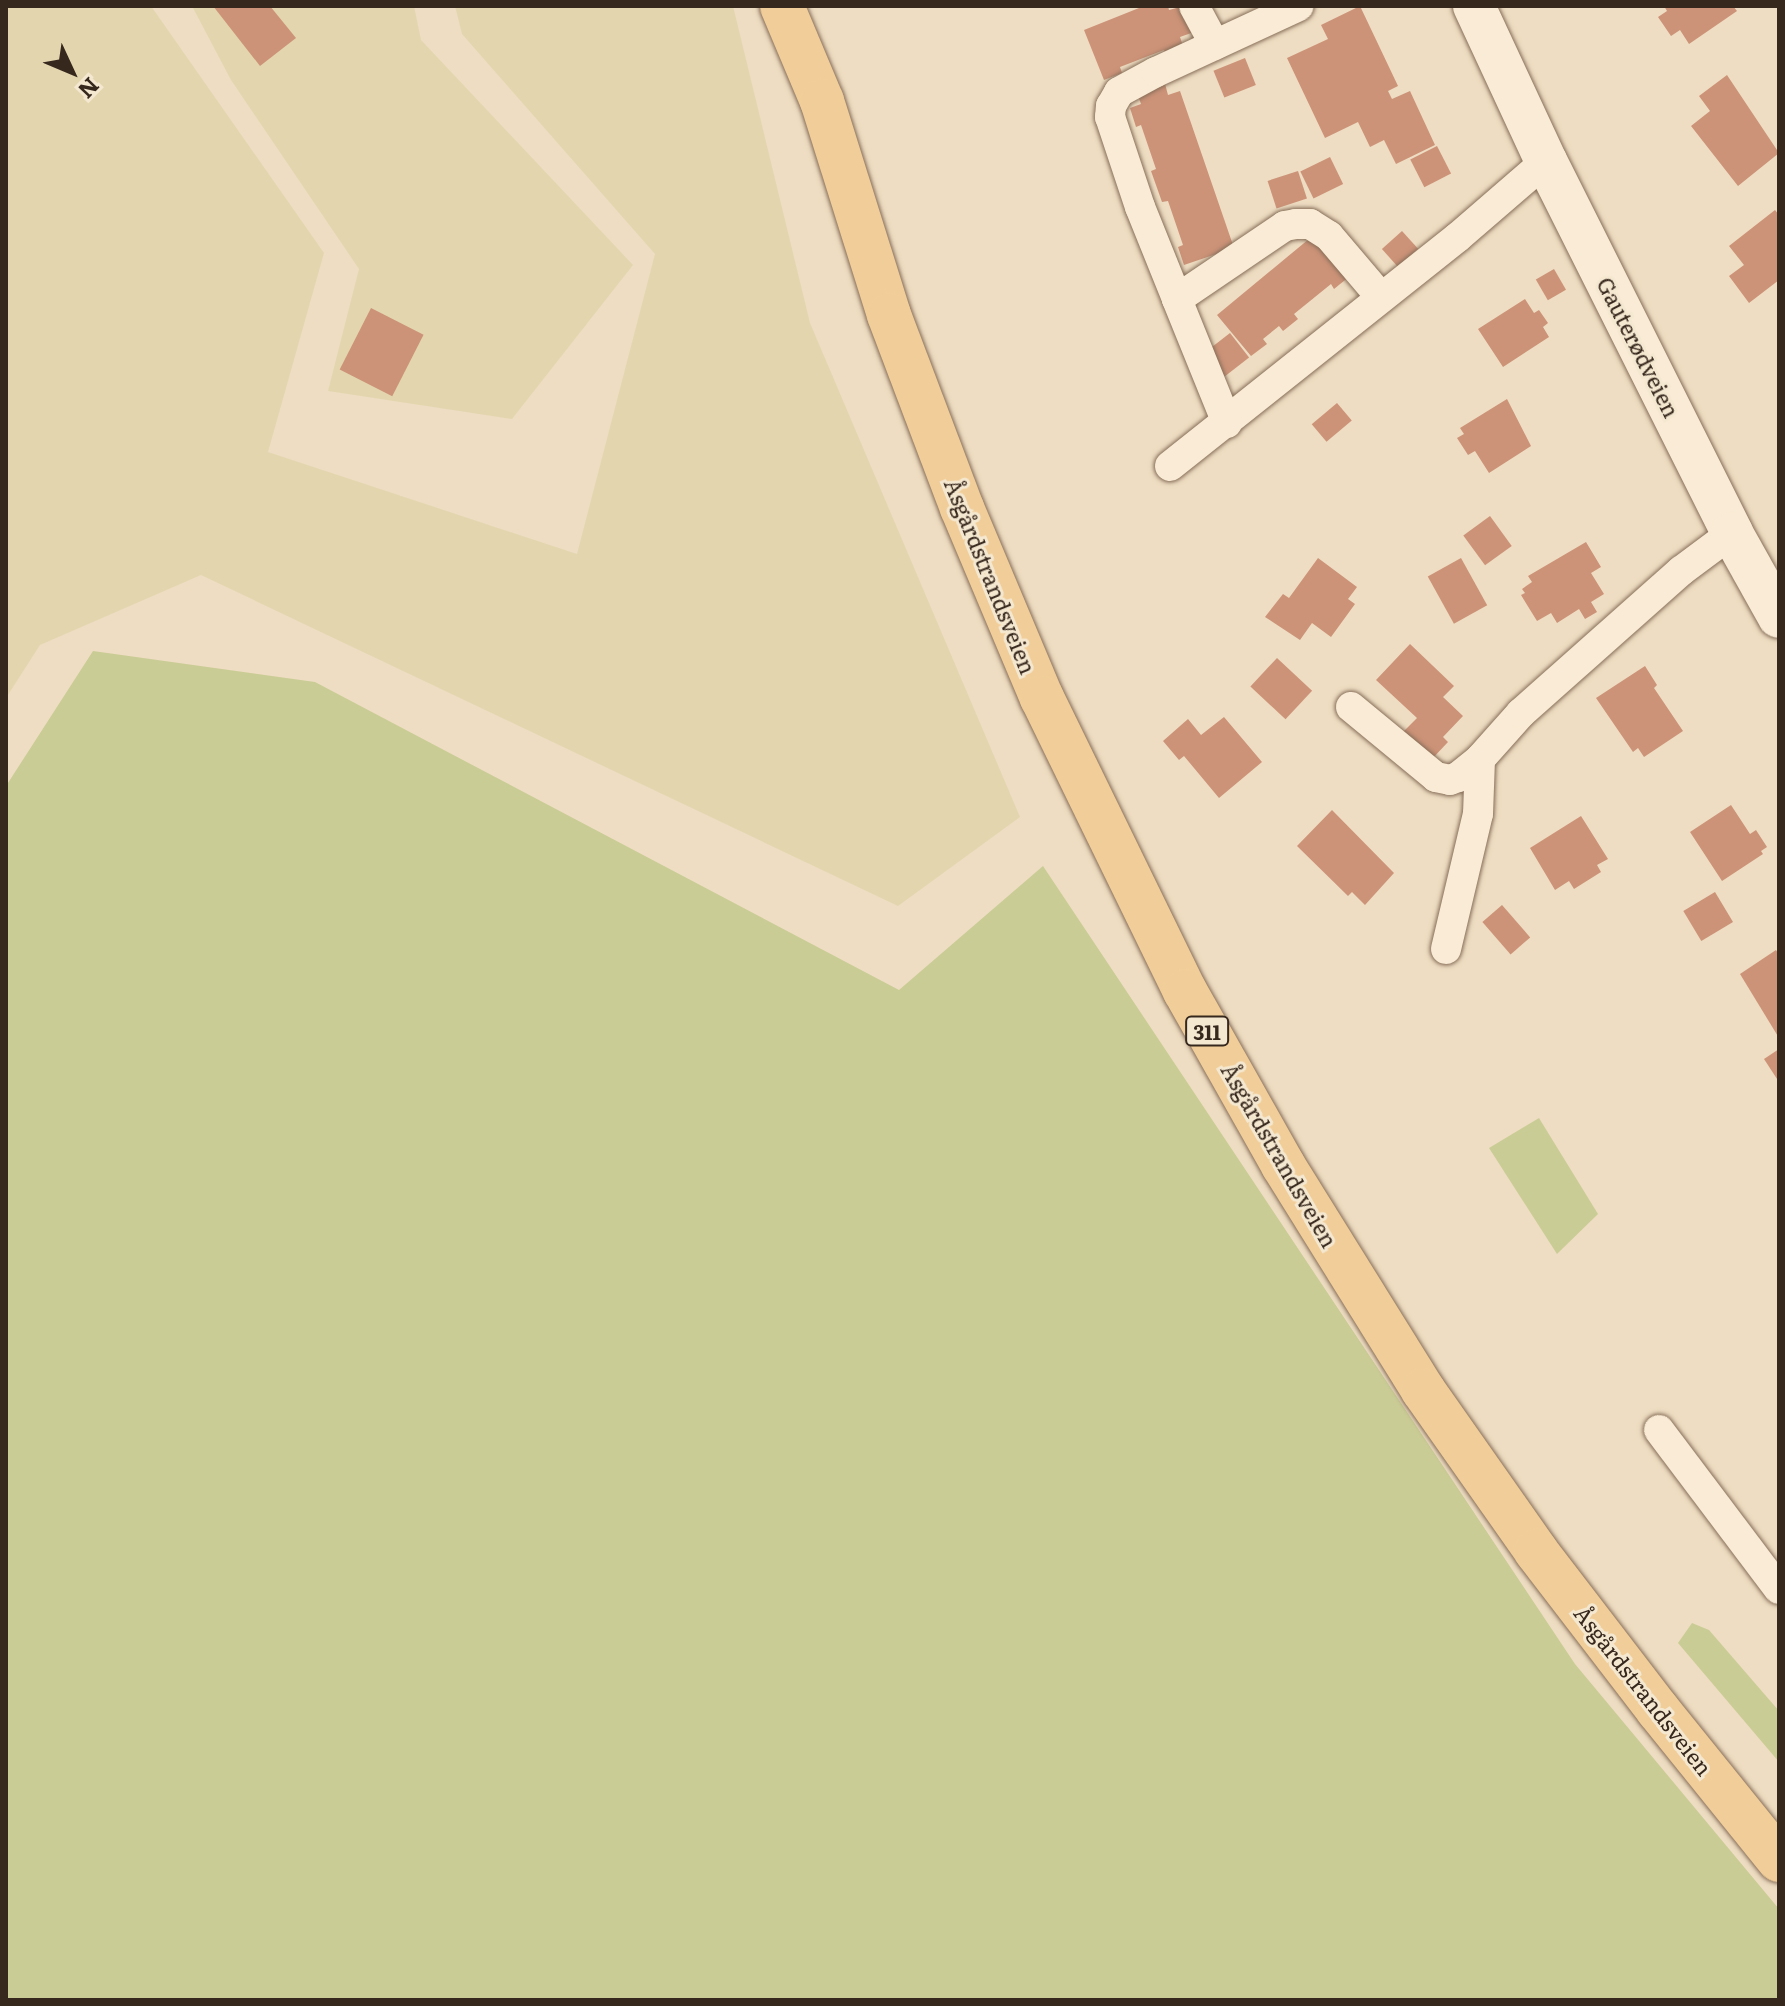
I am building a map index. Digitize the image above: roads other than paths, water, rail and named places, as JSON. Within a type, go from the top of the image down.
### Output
[{"type":"main road","name":"Åsgårdstrandsveien","points":[[782,6],[822,101],[889,315],[962,508],[1042,698],[1185,991],[1283,1165],[1423,1390],[1564,1588],[1779,1860]]},
{"type":"main road","name":"Åsgårdstrandsveien","points":[[805,6],[822,101]]},
{"type":"main road","name":"Gauterødveien","points":[[1474,6],[1546,161],[1732,533],[1779,617]]},
{"type":"street","points":[[1194,6],[1215,45]]},
{"type":"street","points":[[1227,423],[1135,192],[1110,117],[1111,106],[1119,92],[1299,6]]},
{"type":"street","points":[[1170,466],[1227,423],[1546,161]]},
{"type":"street","points":[[1177,299],[1285,226],[1296,224],[1310,224],[1329,236],[1380,296]]},
{"type":"street","points":[[1351,707],[1436,777],[1450,780],[1458,777],[1480,759],[1529,705],[1681,571],[1732,533]]},
{"type":"street","points":[[1446,949],[1478,814],[1480,759]]},
{"type":"street","points":[[1659,1430],[1779,1589]]}]
